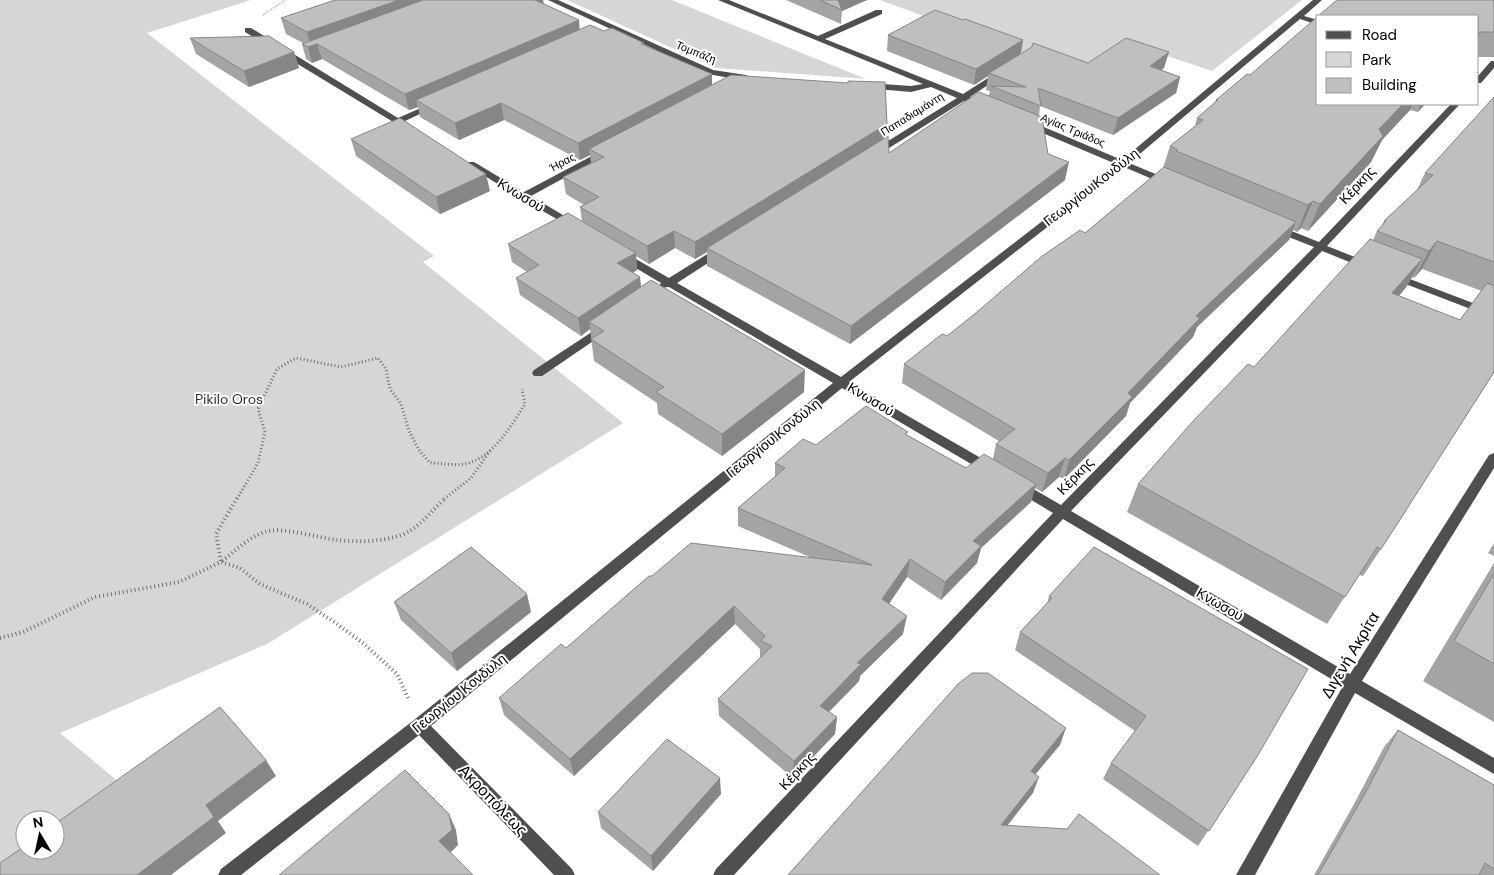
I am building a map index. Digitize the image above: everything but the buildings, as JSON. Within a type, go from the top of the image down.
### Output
[{"type":"street","name":"Τομπάζη","points":[[552,0],[711,72],[750,78],[728,87]]},
{"type":"street","points":[[722,0],[990,108]]},
{"type":"street","points":[[752,0],[754,12]]},
{"type":"street","name":"Γεωργίου Κονδύλη","points":[[227,875],[420,725],[842,382],[1122,164],[1318,0]]},
{"type":"street","points":[[818,39],[879,12]]},
{"type":"street","points":[[1297,16],[1316,22]]},
{"type":"street","points":[[601,31],[610,27]]},
{"type":"street","points":[[248,30],[423,136]]},
{"type":"street","points":[[294,59],[303,56]]},
{"type":"street","points":[[1480,75],[1494,63]]},
{"type":"street","name":"Παπαδιαμάντη","points":[[862,160],[1009,68]]},
{"type":"street","points":[[1480,75],[1494,77]]},
{"type":"street","points":[[862,86],[911,89],[932,84]]},
{"type":"street","points":[[398,121],[442,101]]},
{"type":"street","name":"Κέρκης","points":[[722,875],[1062,512],[1455,105]]},
{"type":"street","name":"Αγίας Τριάδος","points":[[1016,119],[1174,185]]},
{"type":"street","name":"Ήρας","points":[[523,196],[617,146]]},
{"type":"street","name":"Κνωσού","points":[[465,161],[583,232]]},
{"type":"street","points":[[1265,224],[1494,315]]},
{"type":"street","points":[[652,294],[728,246]]},
{"type":"street","name":"Κνωσού","points":[[617,252],[1353,682],[1494,767]]},
{"type":"street","points":[[538,373],[612,322]]},
{"type":"street","name":"Διγενή Ακρίτα","points":[[1245,875],[1353,682],[1494,458]]},
{"type":"street","name":"Ακροπόλεως","points":[[420,725],[566,875]]},
{"type":"path","points":[[221,562],[216,534],[258,463],[265,432],[258,409],[278,368],[296,358],[341,367],[378,358],[386,369],[390,389],[401,404],[409,431],[419,450],[430,463],[468,464],[490,451]]},
{"type":"path","points":[[0,638],[22,632],[94,598],[180,582],[221,562],[244,544],[266,531],[285,531],[338,540],[370,540],[399,536],[421,523],[442,501],[471,478],[490,451],[510,428],[525,404],[522,387],[538,373]]},
{"type":"path","points":[[221,562],[240,568],[260,584],[307,604],[364,644],[397,674],[420,725]]},
{"type":"green space","name":"Pikilo Oros","points":[[0,0],[251,0],[147,33],[434,256],[423,262],[623,423],[267,644],[60,733],[126,788],[65,832],[65,810],[15,810],[15,860],[0,875]]},
{"type":"green space","points":[[567,0],[672,0],[866,79],[716,68]]},
{"type":"green space","points":[[880,0],[1302,0],[1212,71],[1125,42],[1076,72]]}]
